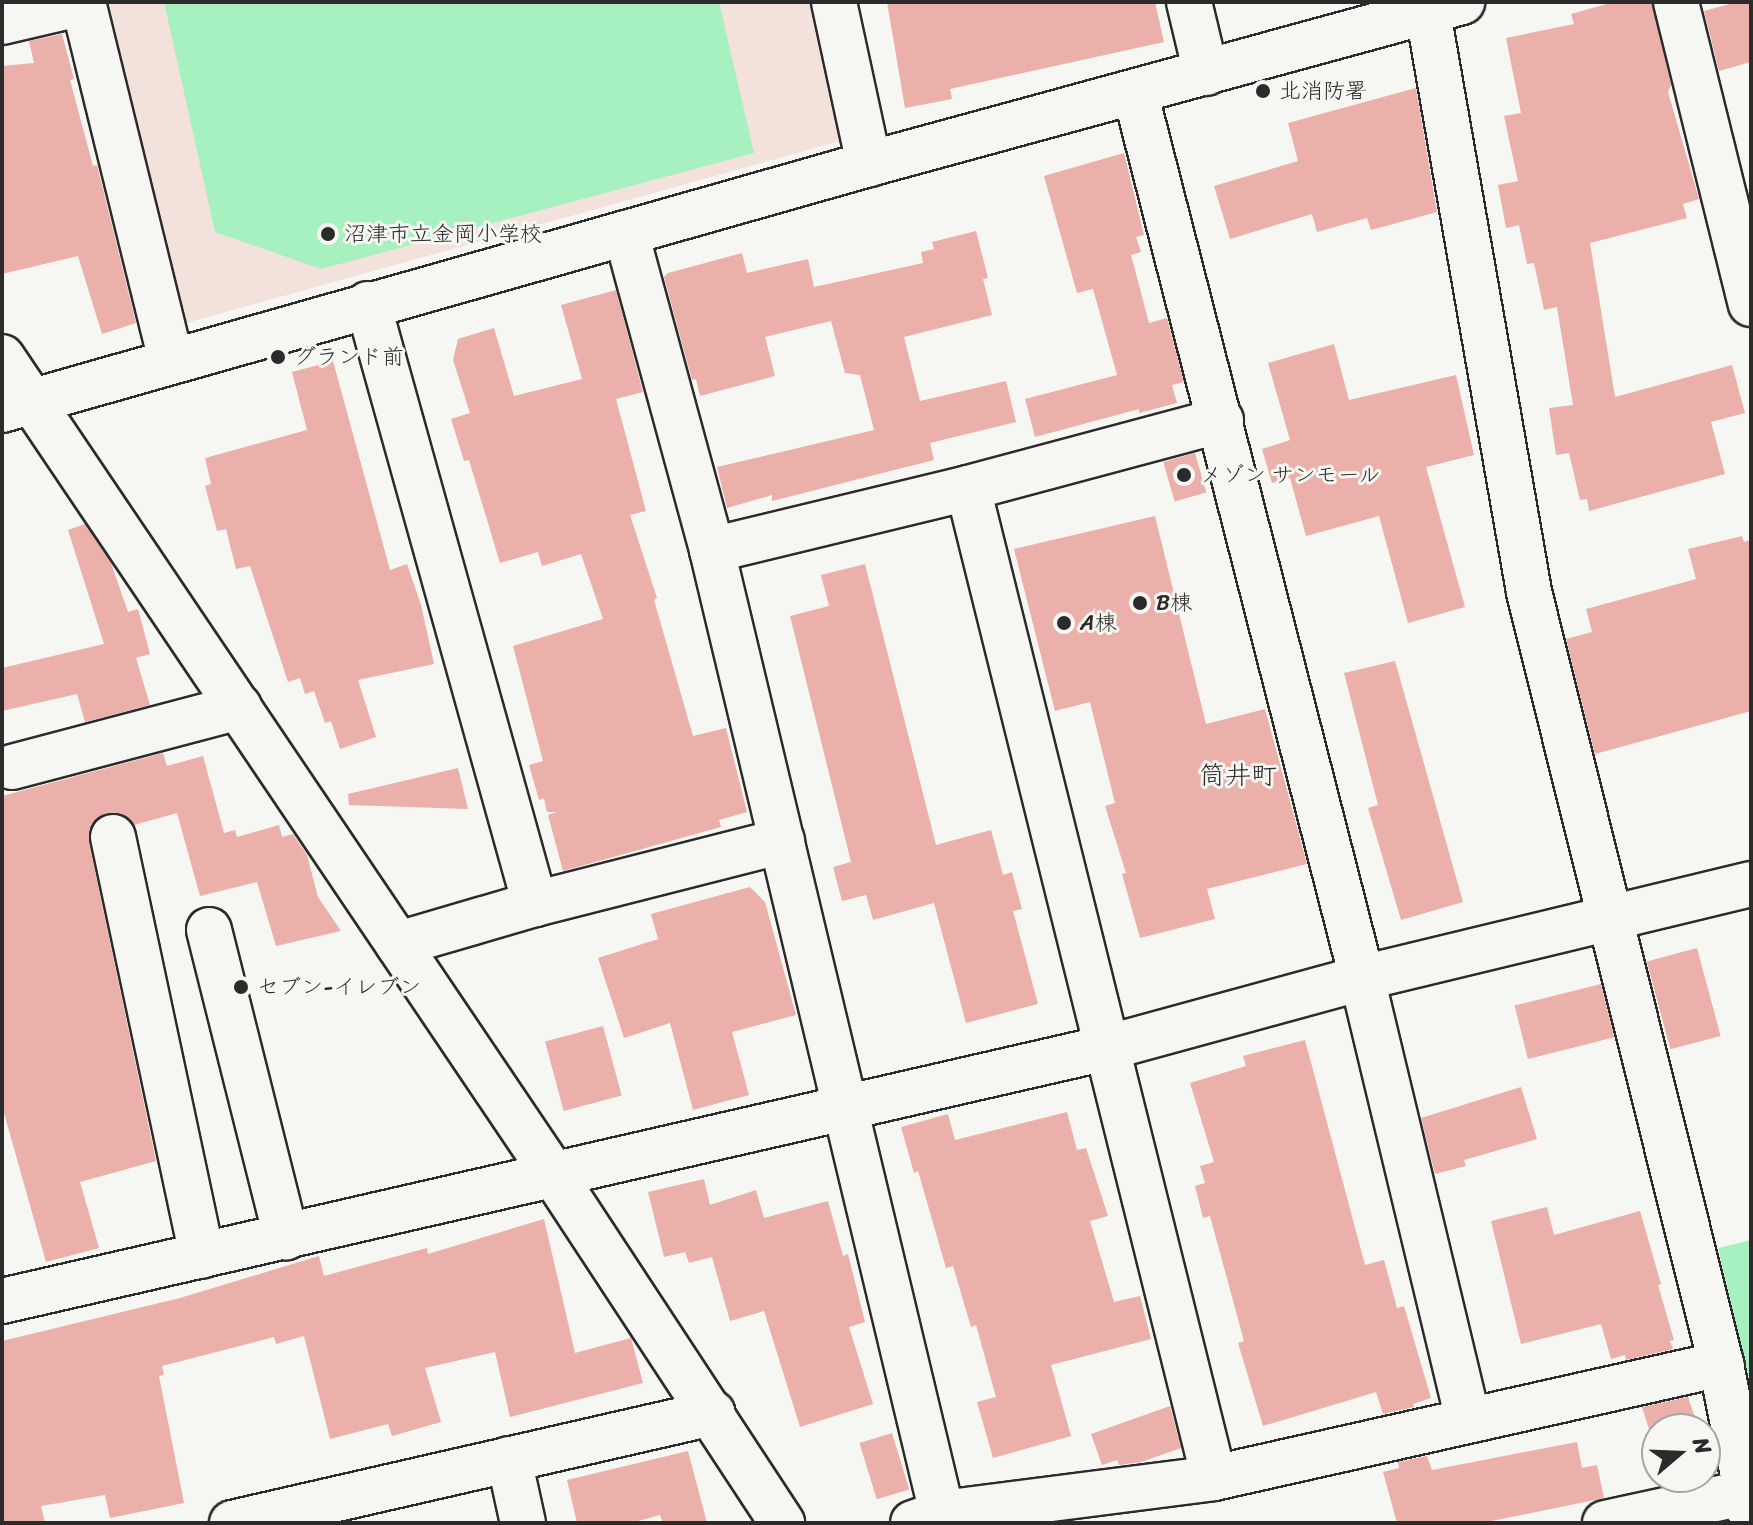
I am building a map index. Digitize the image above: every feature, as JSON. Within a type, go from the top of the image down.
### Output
[{"type":"street","points":[[2,22],[83,2],[171,361]]},
{"type":"street","points":[[834,2],[869,164]]},
{"type":"street","points":[[1189,2],[1206,73]]},
{"type":"street","points":[[1676,2],[1751,304]]},
{"type":"street","points":[[18,407],[368,304],[1445,8],[1529,592],[1721,1364],[1747,1504],[1605,1523]]},
{"type":"street","points":[[1135,92],[1362,978],[1468,1419]]},
{"type":"street","points":[[626,233],[712,550],[845,1108],[928,1518],[1152,1506],[1214,1478],[1721,1364]]},
{"type":"street","points":[[368,304],[535,904]]},
{"type":"street","points":[[2,357],[18,407],[239,707],[713,1413],[782,1523]]},
{"type":"street","points":[[712,550],[968,488],[1221,420]]},
{"type":"street","points":[[968,488],[1214,1478]]},
{"type":"street","points":[[12,767],[239,707]]},
{"type":"street","points":[[113,837],[202,1256]]},
{"type":"street","points":[[398,944],[535,904],[782,841]]},
{"type":"street","points":[[4,1294],[202,1256],[1106,1048],[1362,978],[1611,921],[1751,884]]},
{"type":"street","points":[[209,930],[286,1237]]},
{"type":"street","points":[[232,1523],[713,1413]]},
{"type":"street","points":[[509,1459],[523,1523]]},
{"type":"shaded area","name":"沼津市立金岡小学校","points":[[93,2],[809,2],[840,141],[172,327]]},
{"type":"green space","name":"沼津市立金岡小学校","points":[[164,2],[719,2],[754,153],[321,269],[215,232]]},
{"type":"green space","points":[[1751,1240],[1751,1387],[1718,1248]]},
{"type":"building","points":[[887,2],[1155,2],[1164,42],[950,89],[952,99],[905,108]]},
{"type":"building","points":[[1614,2],[1652,2],[1671,85],[1668,92],[1699,199],[1683,204],[1687,218],[1590,243],[1615,397],[1732,365],[1745,413],[1711,422],[1725,474],[1589,511],[1587,499],[1580,500],[1569,453],[1556,455],[1549,408],[1573,405],[1557,307],[1544,310],[1534,263],[1527,264],[1519,225],[1506,228],[1498,185],[1518,181],[1504,116],[1521,113],[1506,38],[1574,24],[1571,14]]},
{"type":"building","points":[[1737,2],[1751,2],[1751,62],[1719,71],[1704,11]]},
{"type":"building","points":[[62,34],[74,79],[70,80],[93,166],[97,165],[136,323],[102,334],[78,256],[2,274],[2,66],[34,63],[29,41]]},
{"type":"building","points":[[1416,88],[1437,212],[1371,230],[1367,218],[1317,232],[1312,214],[1230,239],[1214,186],[1298,161],[1288,123]]},
{"type":"building","points":[[1124,153],[1144,235],[1136,237],[1141,252],[1131,255],[1149,323],[1167,318],[1184,382],[1172,385],[1177,403],[1139,413],[1139,409],[1035,437],[1025,399],[1117,375],[1093,289],[1077,293],[1044,176]]},
{"type":"building","points":[[976,231],[988,278],[983,279],[992,315],[904,337],[920,401],[1006,381],[1016,422],[930,443],[934,460],[772,501],[772,495],[727,508],[717,467],[874,430],[860,375],[845,373],[831,321],[765,337],[775,376],[700,396],[696,379],[692,380],[664,277],[668,273],[742,253],[747,273],[808,259],[814,287],[923,263],[921,252],[934,249],[932,242]]},
{"type":"building","points":[[616,290],[643,392],[616,399],[646,511],[630,515],[657,598],[654,600],[693,736],[726,728],[747,812],[719,820],[721,827],[563,871],[548,815],[557,812],[547,812],[544,798],[539,800],[529,765],[543,761],[513,646],[603,619],[581,554],[542,566],[538,552],[500,563],[469,460],[464,461],[451,419],[470,413],[453,360],[458,339],[494,328],[514,396],[582,379],[561,305]]},
{"type":"building","points":[[1334,344],[1349,400],[1456,375],[1474,455],[1426,467],[1465,607],[1408,623],[1379,516],[1306,536],[1290,478],[1272,483],[1262,449],[1290,440],[1268,363]]},
{"type":"building","points":[[333,361],[390,570],[407,564],[421,605],[434,664],[358,680],[376,737],[340,749],[331,721],[325,723],[314,691],[305,694],[300,678],[288,682],[250,566],[236,569],[226,529],[217,531],[205,486],[211,484],[205,458],[307,430],[292,372]]},
{"type":"building","name":"メゾン サンモール","points":[[1195,453],[1206,492],[1175,502],[1163,462]]},
{"type":"building","points":[[1155,516],[1206,724],[1265,709],[1307,864],[1207,889],[1215,919],[1140,938],[1122,874],[1126,873],[1105,806],[1115,803],[1090,702],[1055,711],[1014,549]]},
{"type":"building","points":[[85,524],[111,563],[128,612],[138,609],[150,654],[136,658],[150,705],[85,722],[77,694],[2,711],[2,668],[104,644],[68,530]]},
{"type":"building","points":[[1742,536],[1744,542],[1751,540],[1751,711],[1595,754],[1566,639],[1592,632],[1586,609],[1696,579],[1688,549]]},
{"type":"building","points":[[865,564],[936,845],[991,830],[1003,875],[1012,872],[1022,909],[1013,911],[1038,1004],[966,1023],[934,903],[873,920],[866,895],[842,901],[833,867],[851,862],[790,616],[829,606],[821,575]]},
{"type":"building","points":[[1395,661],[1463,902],[1401,920],[1368,808],[1378,805],[1344,673]]},
{"type":"building","points":[[163,753],[167,766],[203,756],[224,833],[235,830],[237,837],[279,825],[282,837],[293,834],[307,855],[318,897],[341,931],[276,946],[257,882],[200,896],[177,813],[134,825],[120,813],[107,813],[96,819],[89,830],[89,842],[156,1161],[80,1182],[99,1248],[46,1262],[2,1106],[2,796]]},
{"type":"building","points":[[458,768],[468,809],[349,805],[348,794]]},
{"type":"building","points":[[750,887],[765,902],[796,1015],[732,1032],[749,1095],[693,1110],[670,1023],[624,1038],[598,958],[658,939],[651,914]]},
{"type":"building","points":[[1697,948],[1721,1036],[1670,1049],[1647,961]]},
{"type":"building","points":[[1601,984],[1614,1037],[1528,1059],[1515,1006]]},
{"type":"building","points":[[603,1026],[622,1096],[564,1111],[545,1042]]},
{"type":"building","points":[[1305,1040],[1365,1265],[1384,1260],[1397,1308],[1404,1306],[1431,1398],[1413,1404],[1414,1407],[1383,1414],[1376,1392],[1263,1426],[1238,1343],[1244,1341],[1210,1216],[1203,1218],[1195,1186],[1205,1183],[1200,1166],[1214,1162],[1190,1083],[1246,1066],[1243,1056]]},
{"type":"building","points":[[1521,1087],[1537,1139],[1464,1160],[1466,1166],[1435,1174],[1421,1118]]},
{"type":"building","points":[[1067,1112],[1077,1150],[1086,1148],[1108,1216],[1090,1221],[1114,1302],[1140,1296],[1151,1339],[1051,1365],[1071,1436],[993,1458],[977,1402],[996,1397],[976,1325],[971,1327],[953,1266],[946,1268],[918,1171],[914,1173],[901,1127],[948,1114],[955,1140]]},
{"type":"building","points":[[704,1179],[710,1205],[756,1190],[764,1218],[828,1201],[843,1256],[848,1254],[865,1322],[849,1327],[873,1404],[800,1427],[764,1311],[730,1321],[712,1257],[689,1263],[685,1252],[664,1257],[648,1192]]},
{"type":"building","points":[[1547,1207],[1554,1235],[1640,1211],[1661,1284],[1658,1285],[1674,1340],[1670,1341],[1673,1349],[1626,1360],[1625,1355],[1611,1359],[1601,1324],[1521,1344],[1491,1221]]},
{"type":"building","points":[[544,1219],[575,1353],[631,1338],[643,1383],[510,1417],[495,1352],[425,1368],[441,1422],[392,1436],[388,1424],[330,1439],[304,1336],[276,1344],[274,1337],[162,1366],[164,1375],[159,1376],[184,1503],[110,1518],[105,1495],[41,1506],[45,1523],[2,1523],[2,1341],[180,1298],[319,1256],[324,1276],[427,1248],[428,1254]]},
{"type":"building","points":[[1688,1397],[1694,1413],[1644,1413],[1642,1407]]},
{"type":"building","points":[[1170,1406],[1181,1448],[1141,1462],[1119,1465],[1117,1460],[1102,1465],[1091,1434]]},
{"type":"building","points":[[892,1433],[909,1489],[877,1499],[859,1443]]},
{"type":"building","points":[[1577,1442],[1582,1468],[1597,1465],[1604,1498],[1482,1523],[1397,1523],[1383,1472],[1399,1468],[1398,1462],[1427,1456],[1432,1470]]},
{"type":"building","points":[[688,1451],[707,1523],[663,1523],[660,1515],[631,1523],[577,1523],[567,1480]]},
{"type":"place","name":"北消防署","points":[[1263,91]]},
{"type":"place","name":"沼津市立金岡小学校","points":[[328,234]]},
{"type":"place","name":"グランド前","points":[[278,357]]},
{"type":"place","name":"メゾン サンモール","points":[[1184,475]]},
{"type":"place","name":"B棟","points":[[1140,603]]},
{"type":"place","name":"A棟","points":[[1064,623]]},
{"type":"place","name":"セブン-イレブン","points":[[241,987]]},
{"type":"district","name":"筒井町","points":[[1238,776]]}]
